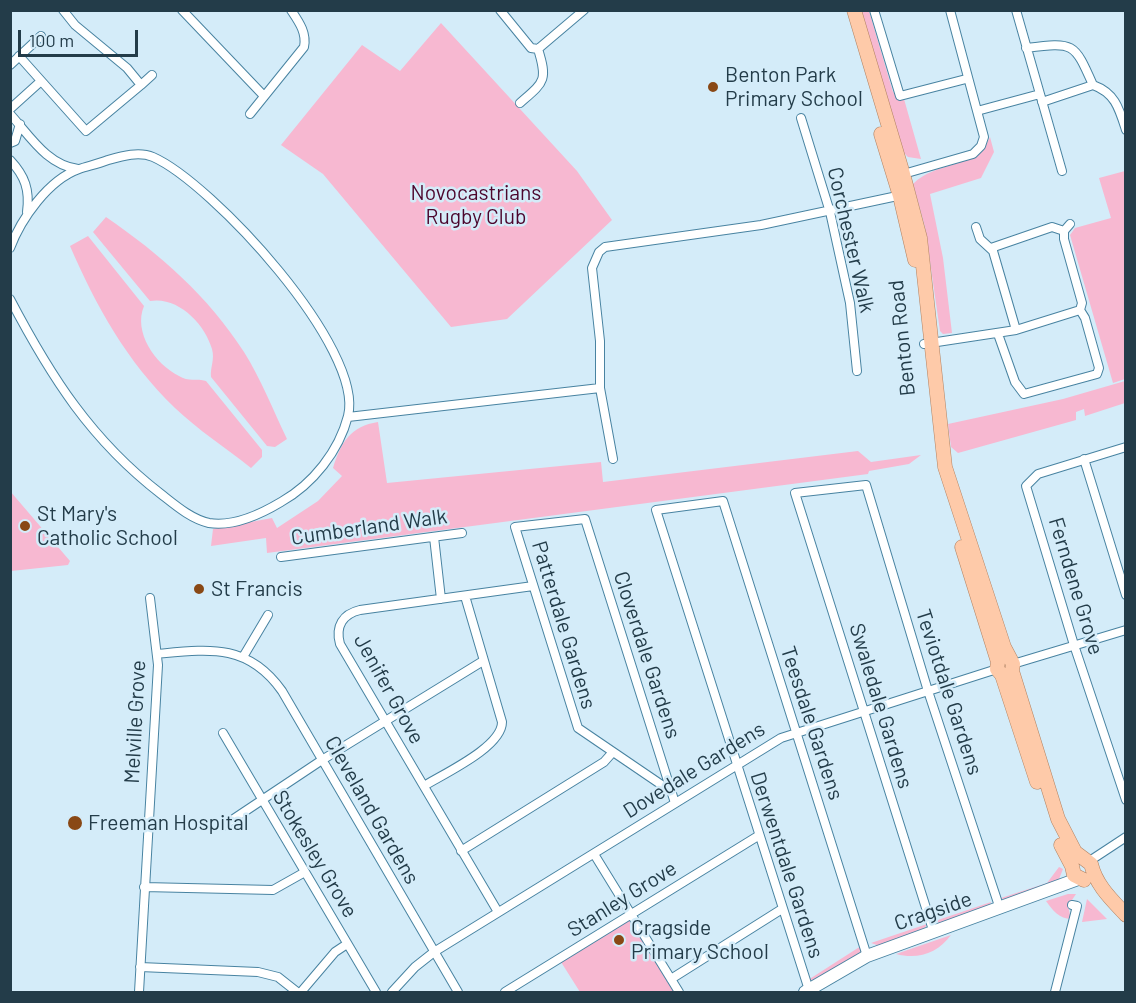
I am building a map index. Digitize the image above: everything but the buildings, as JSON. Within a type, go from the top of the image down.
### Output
[{"type":"main road","name":"Benton Road","points":[[844,10],[899,175]]},
{"type":"main road","name":"Benton Road","points":[[854,10],[904,194],[928,344],[937,470],[1005,667],[1048,819],[1125,927]]},
{"type":"main road","name":"Benton Road","points":[[1083,870],[1125,915]]},
{"type":"street","points":[[63,10],[75,25],[127,68],[141,86]]},
{"type":"street","points":[[182,10],[264,96]]},
{"type":"street","points":[[500,10],[531,48],[538,49],[584,10]]},
{"type":"street","points":[[874,10],[900,96],[966,79]]},
{"type":"street","points":[[899,175],[974,153],[981,146],[984,137],[966,79],[950,10]]},
{"type":"street","points":[[1016,10],[1062,171]]},
{"type":"street","points":[[250,114],[304,47],[306,39],[293,11]]},
{"type":"street","points":[[10,65],[41,36]]},
{"type":"street","points":[[1026,48],[1055,44],[1068,45],[1079,54],[1093,85]]},
{"type":"street","points":[[520,103],[543,82],[545,71],[538,49]]},
{"type":"street","points":[[19,56],[86,130],[152,75]]},
{"type":"street","points":[[10,109],[41,81]]},
{"type":"street","points":[[977,111],[1093,85],[1104,89],[1114,99],[1125,130]]},
{"type":"street","points":[[10,114],[46,154],[64,167],[78,169]]},
{"type":"street","name":"Corchester Walk","points":[[801,118],[830,212],[850,303],[857,371]]},
{"type":"street","points":[[10,143],[15,141],[20,124]]},
{"type":"street","points":[[10,299],[48,369],[78,412],[144,481],[193,517],[210,523],[230,522],[263,512],[288,499],[326,463],[344,432],[350,398],[346,385],[314,320],[258,244],[236,222],[183,178],[153,157],[138,154],[78,169],[54,186],[27,212]]},
{"type":"street","points":[[10,160],[22,173],[29,195],[27,212],[10,248]]},
{"type":"street","points":[[613,459],[600,388],[600,341],[592,268],[599,252],[605,247],[830,212],[904,194]]},
{"type":"street","points":[[976,227],[980,238],[991,248],[1016,330]]},
{"type":"street","points":[[991,248],[1052,227],[1067,227],[1064,239],[1082,303],[1080,310],[1085,318],[1099,368],[1094,376],[1024,394],[1012,376],[998,334]]},
{"type":"street","points":[[928,344],[1016,330],[1080,310]]},
{"type":"street","points":[[348,417],[600,388]]},
{"type":"street","name":"Ferndene Grove","points":[[1125,447],[1038,474],[1026,486],[1074,645],[1125,800]]},
{"type":"street","points":[[1084,459],[1125,596]]},
{"type":"street","name":"Teviotdale Gardens","points":[[795,493],[866,485],[928,691],[1000,909]]},
{"type":"street","name":"Swaledale Gardens","points":[[795,493],[933,930]]},
{"type":"street","name":"Teesdale Gardens","points":[[656,510],[723,501],[867,956]]},
{"type":"street","name":"Derwentdale Gardens","points":[[656,510],[807,991]]},
{"type":"street","name":"Cloverdale Gardens","points":[[515,527],[585,519],[675,803]]},
{"type":"street","name":"Patterdale Gardens","points":[[515,527],[576,724],[581,731],[612,753],[672,792]]},
{"type":"street","name":"Cumberland Walk","points":[[281,557],[462,533]]},
{"type":"street","points":[[434,537],[441,599]]},
{"type":"street","name":"Jenifer Grove","points":[[498,912],[340,644],[338,634],[340,624],[350,614],[360,610],[533,586]]},
{"type":"street","points":[[424,786],[491,744],[502,730],[502,722],[465,596]]},
{"type":"street","name":"Melville Grove","points":[[139,993],[157,654],[150,598]]},
{"type":"street","points":[[243,657],[268,615]]},
{"type":"street","name":"Dovedale Gardens","points":[[393,993],[414,967],[434,952],[781,738],[1125,630]]},
{"type":"street","name":"Cleveland Gardens","points":[[157,654],[209,650],[243,657],[264,670],[276,682],[458,993]]},
{"type":"street","points":[[223,826],[322,760],[483,661]]},
{"type":"street","name":"Stokesley Grove","points":[[222,733],[376,993]]},
{"type":"street","points":[[461,851],[604,762],[612,753]]},
{"type":"street","name":"Stanley Grove","points":[[505,993],[758,836]]},
{"type":"street","points":[[1083,870],[1125,837]]},
{"type":"street","points":[[594,854],[679,993]]},
{"type":"street","name":"Cragside","points":[[807,991],[867,956],[933,930],[1000,909],[1083,870]]},
{"type":"street","points":[[144,887],[273,890],[284,886],[305,872]]},
{"type":"street","points":[[1054,993],[1077,906],[1072,905]]},
{"type":"street","points":[[671,979],[782,909]]},
{"type":"street","points":[[140,967],[258,972],[278,977],[299,993],[335,952],[347,944]]},
{"type":"green space","points":[[861,11],[869,11],[893,92],[904,99],[921,159],[908,157],[903,152]]},
{"type":"green space","name":"Novocastrians Rugby Club","points":[[441,23],[577,171],[612,220],[507,319],[451,327],[323,174],[281,145],[362,45],[400,71]]},
{"type":"green space","points":[[990,137],[994,152],[981,178],[930,194],[943,258],[952,333],[943,334],[940,331],[925,227],[913,184],[932,171],[976,155]]},
{"type":"green space","points":[[1125,171],[1125,379],[1113,383],[1070,235],[1075,228],[1111,218],[1099,178]]},
{"type":"green space","points":[[106,217],[164,261],[215,312],[250,362],[287,439],[275,447],[267,446],[211,377],[212,349],[197,322],[180,307],[171,303],[150,301],[93,232]]},
{"type":"green space","points":[[88,236],[144,306],[141,326],[154,355],[170,371],[182,378],[206,381],[262,450],[262,457],[251,468],[175,408],[142,372],[102,311],[70,246]]},
{"type":"green space","points":[[1125,381],[1125,403],[1085,416],[1084,409],[1076,412],[1076,420],[958,453],[951,447],[948,424],[1063,399]]},
{"type":"green space","points":[[378,422],[387,483],[601,462],[603,482],[858,451],[871,462],[921,455],[909,464],[869,471],[868,474],[267,553],[266,538],[211,546],[213,529],[272,518],[277,528],[318,501],[342,476],[333,468],[348,437],[361,427]]},
{"type":"green space","name":"St Mary's Catholic School","points":[[10,491],[70,561],[68,565],[11,571]]},
{"type":"green space","points":[[1059,867],[1063,869],[1060,881],[1004,900],[1001,898],[1047,883]]},
{"type":"green space","points":[[1068,894],[1076,894],[1068,906],[1071,919],[1057,913],[1046,901]]},
{"type":"green space","points":[[1087,899],[1107,919],[1082,922]]},
{"type":"green space","points":[[991,902],[990,905],[941,924],[935,921]]},
{"type":"green space","name":"Cragside Primary School","points":[[630,919],[675,992],[580,992],[561,962]]},
{"type":"green space","points":[[927,924],[923,931],[880,946],[871,943]]},
{"type":"green space","points":[[951,935],[934,951],[927,954],[904,956],[896,954]]},
{"type":"green space","points":[[861,946],[858,956],[814,981],[808,980]]},
{"type":"place","name":"Benton Park Primary School","points":[[713,87]]},
{"type":"place","name":"St Mary's Catholic School","points":[[25,526]]},
{"type":"place","name":"St Francis","points":[[199,589]]},
{"type":"place","name":"Freeman Hospital","points":[[75,823]]},
{"type":"place","name":"Cragside Primary School","points":[[619,940]]}]
